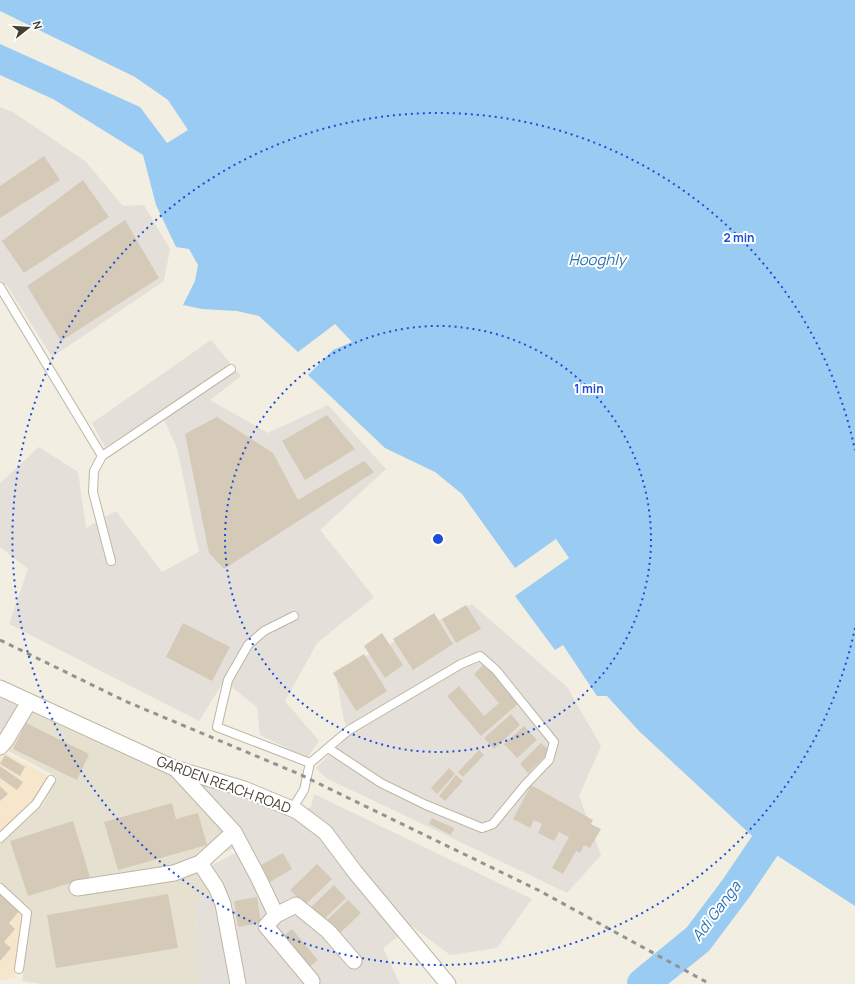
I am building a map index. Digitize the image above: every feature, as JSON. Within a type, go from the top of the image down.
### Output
[{"type":"street","name":"GARDEN REACH ROAD","points":[[0,688],[174,768],[244,789],[296,810],[325,832],[355,872],[448,984]]},
{"type":"street","points":[[0,747],[6,740],[29,702]]},
{"type":"street","points":[[174,768],[234,832],[276,915]]},
{"type":"street","points":[[77,888],[174,873],[200,864],[234,832]]},
{"type":"street","points":[[200,864],[216,887],[223,904],[238,984]]},
{"type":"street","points":[[312,981],[266,926],[276,915],[296,905],[328,931],[354,961]]},
{"type":"lane","points":[[0,289],[102,456]]},
{"type":"lane","points":[[111,561],[93,492],[94,471],[102,456],[231,369]]},
{"type":"lane","points":[[294,616],[264,631],[248,645],[228,680],[217,727],[310,763]]},
{"type":"lane","points":[[292,809],[304,790],[310,763],[349,730],[461,664],[480,656],[496,670],[554,742],[549,760],[525,785],[493,824],[482,828],[426,806],[381,783],[328,748]]},
{"type":"lane","points":[[0,838],[36,804],[51,780]]},
{"type":"lane","points":[[0,888],[27,914],[19,969]]},
{"type":"shaded area","points":[[0,107],[13,112],[85,161],[123,206],[144,205],[170,249],[164,281],[52,357],[6,284],[0,288]]},
{"type":"shaded area","points":[[211,340],[241,376],[210,400],[268,433],[328,405],[386,469],[320,530],[374,597],[317,643],[285,701],[319,741],[307,758],[260,735],[257,707],[224,681],[199,721],[9,624],[28,569],[0,547],[0,483],[39,447],[78,472],[86,528],[116,511],[162,572],[199,552],[177,448],[160,411],[105,447],[92,423]]},
{"type":"shaded area","points":[[472,604],[567,687],[601,746],[579,796],[601,855],[567,893],[326,778],[316,768],[351,734],[344,721],[335,671]]},
{"type":"shaded area","points":[[0,694],[21,705],[0,738]]},
{"type":"shaded area","points":[[31,706],[174,771],[239,846],[199,863],[209,896],[196,900],[198,984],[42,984],[22,981],[31,913],[0,882],[0,844],[43,805],[57,777],[5,749]]},
{"type":"shaded area","points":[[2,751],[50,777],[34,803],[0,836],[0,753]]},
{"type":"shaded area","points":[[191,779],[243,795],[291,815],[311,807],[314,794],[532,899],[497,948],[450,955],[412,926],[383,948],[400,984],[198,984],[196,900],[209,896],[201,871],[248,846]]},
{"type":"shaded area","points":[[0,892],[23,913],[15,978],[0,980]]},
{"type":"water","name":"Hooghly","points":[[0,0],[855,0],[855,906],[764,847],[639,731],[607,696],[597,696],[563,645],[555,650],[515,596],[569,558],[556,539],[515,568],[462,494],[435,472],[385,448],[308,375],[333,350],[352,342],[335,324],[298,352],[259,316],[237,311],[202,309],[183,305],[195,281],[198,265],[189,249],[176,247],[156,205],[143,155],[53,99],[0,75],[0,44],[140,107],[167,143],[188,130],[168,100],[135,77],[0,11]]},
{"type":"building","points":[[44,156],[60,180],[0,218],[0,186]]},
{"type":"building","points":[[83,180],[109,217],[24,273],[2,241]]},
{"type":"building","points":[[125,220],[159,278],[61,341],[27,286]]},
{"type":"building","points":[[327,415],[355,449],[305,480],[282,441]]},
{"type":"building","points":[[217,417],[273,453],[298,500],[364,461],[374,472],[224,569],[209,553],[185,434]]},
{"type":"building","points":[[466,605],[481,629],[456,643],[442,619]]},
{"type":"building","points":[[434,613],[453,644],[413,670],[393,639]]},
{"type":"building","points":[[183,623],[230,647],[212,681],[166,657]]},
{"type":"building","points":[[382,633],[403,665],[385,678],[364,646]]},
{"type":"building","points":[[364,654],[387,691],[356,711],[333,673]]},
{"type":"building","points":[[485,663],[519,703],[481,736],[447,696],[459,686],[484,716],[499,703],[474,674]]},
{"type":"building","points":[[511,714],[520,725],[494,749],[484,738]]},
{"type":"building","points":[[26,723],[89,754],[77,780],[13,749]]},
{"type":"building","points":[[524,726],[537,740],[517,758],[504,744]]},
{"type":"building","points":[[541,743],[550,751],[528,773],[520,764]]},
{"type":"building","points":[[479,750],[484,755],[463,777],[458,772]]},
{"type":"building","points":[[5,755],[25,767],[20,776],[0,764]]},
{"type":"building","points":[[0,766],[23,782],[17,790],[0,778]]},
{"type":"building","points":[[449,768],[455,774],[437,794],[431,788]]},
{"type":"building","points":[[456,775],[463,781],[445,801],[439,796]]},
{"type":"building","points":[[531,785],[593,820],[591,824],[601,829],[590,848],[584,845],[580,853],[576,851],[563,874],[552,868],[569,837],[559,832],[554,841],[538,833],[542,824],[534,820],[530,828],[513,819]]},
{"type":"building","points":[[0,786],[8,794],[0,801]]},
{"type":"building","points":[[172,803],[176,819],[198,813],[207,845],[118,870],[104,822]]},
{"type":"building","points":[[432,818],[454,828],[451,835],[429,824]]},
{"type":"building","points":[[73,821],[90,877],[28,896],[10,841]]},
{"type":"building","points":[[283,853],[292,869],[270,882],[261,865]]},
{"type":"building","points":[[317,864],[332,879],[305,905],[290,890]]},
{"type":"building","points":[[334,885],[346,898],[321,922],[309,909]]},
{"type":"building","points":[[0,890],[21,909],[9,923],[15,929],[4,942],[11,948],[0,961]]},
{"type":"building","points":[[168,894],[178,948],[56,968],[47,915]]},
{"type":"building","points":[[257,897],[261,923],[238,927],[234,901]]},
{"type":"building","points":[[348,900],[361,913],[336,937],[324,923]]},
{"type":"building","points":[[292,929],[318,960],[306,970],[280,939]]},
{"type":"waterway","name":"Adi Ganga","points":[[643,984],[698,939],[737,887],[764,847]]},
{"type":"railway","points":[[0,640],[125,701],[299,774],[540,891],[710,984]]}]
